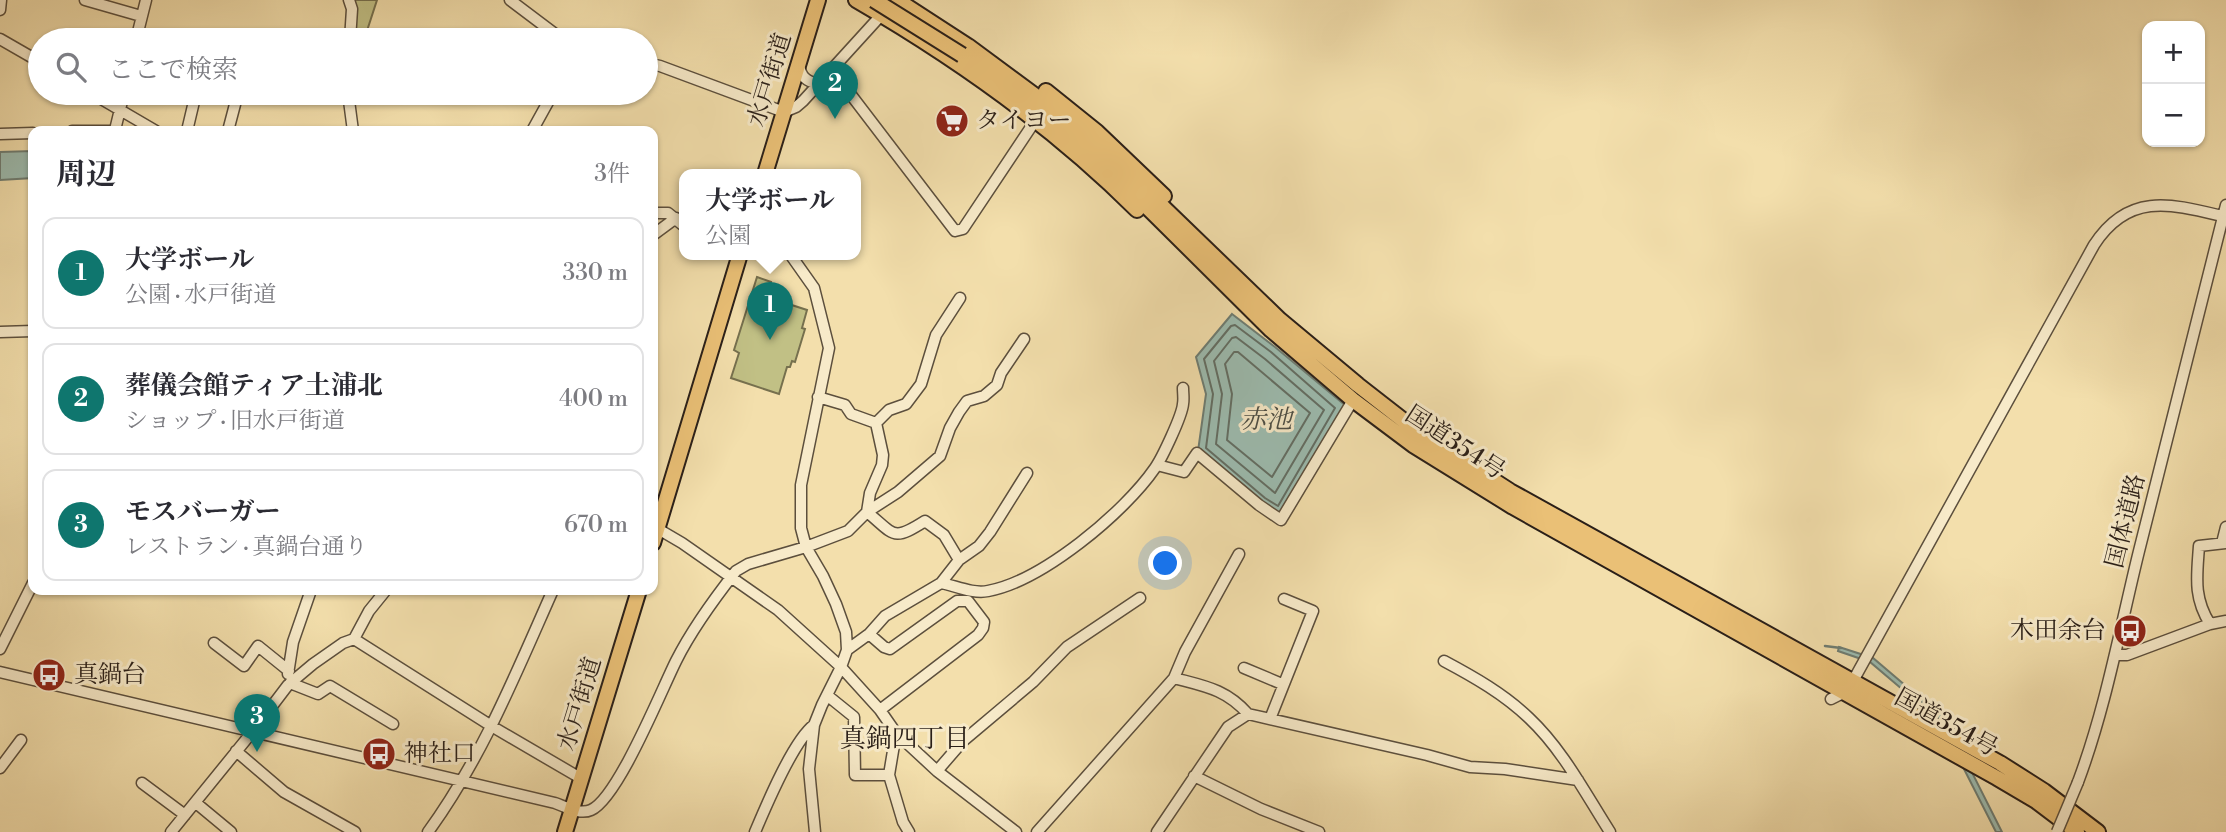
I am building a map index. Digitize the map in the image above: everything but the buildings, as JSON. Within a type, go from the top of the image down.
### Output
[{"type":"highway","name":"水戸街道","points":[[767,169],[818,0]]},
{"type":"highway","points":[[856,0],[930,46],[1035,121],[1133,206],[1209,282],[1275,325]]},
{"type":"highway","name":"国道354号","points":[[874,0],[965,50]]},
{"type":"highway","name":"国道354号","points":[[896,0],[965,50],[1122,183],[1353,400],[1413,445],[1513,507],[1837,696],[1997,778],[2036,801],[2077,832]]},
{"type":"highway","points":[[915,0],[1023,74],[1097,132],[1229,261],[1275,325]]},
{"type":"highway","points":[[658,517],[735,260]]},
{"type":"highway","name":"国道354号","points":[[1275,325],[1417,432],[1463,462],[1545,511],[2000,763],[2044,791],[2098,832]]},
{"type":"highway","name":"水戸街道","points":[[565,832],[637,595]]},
{"type":"street","points":[[0,10],[1,0]]},
{"type":"street","points":[[85,0],[141,16]]},
{"type":"street","points":[[138,28],[146,0]]},
{"type":"street","points":[[349,0],[352,9],[351,28]]},
{"type":"street","points":[[510,0],[547,28]]},
{"type":"street","points":[[658,66],[784,112],[796,107],[896,0]]},
{"type":"street","points":[[0,39],[28,55]]},
{"type":"street","points":[[799,65],[804,77],[818,84]]},
{"type":"street","points":[[832,70],[955,231],[963,229],[1035,121]]},
{"type":"street","points":[[111,105],[147,126]]},
{"type":"street","points":[[115,126],[121,105]]},
{"type":"street","points":[[188,126],[193,105]]},
{"type":"street","points":[[229,126],[235,105]]},
{"type":"street","points":[[350,105],[352,126]]},
{"type":"street","points":[[535,126],[546,105]]},
{"type":"street","points":[[0,134],[28,133]]},
{"type":"street","points":[[1837,696],[1853,681],[2107,225],[2134,209],[2149,205],[2167,205],[2225,217]]},
{"type":"street","name":"国体道路","points":[[2057,832],[2094,737],[2226,205]]},
{"type":"street","points":[[658,213],[668,213],[679,221]]},
{"type":"street","points":[[658,233],[679,222]]},
{"type":"street","points":[[794,260],[814,288],[829,348],[800,485],[799,512],[806,547],[823,576],[846,632],[847,650],[814,725],[809,769],[815,832]]},
{"type":"street","points":[[876,423],[888,410],[906,404],[921,384],[936,335],[960,298]]},
{"type":"street","points":[[0,332],[28,331]]},
{"type":"street","points":[[0,672],[583,812],[592,810],[606,799],[648,723],[685,644],[736,571],[748,564],[849,531],[867,513],[898,492],[940,456],[959,412],[967,401],[984,396],[996,385],[1024,339]]},
{"type":"street","points":[[941,583],[978,593],[992,591],[1039,572],[1091,534],[1143,484],[1157,466],[1183,406],[1183,388]]},
{"type":"street","points":[[818,397],[845,405],[851,414],[876,423]]},
{"type":"street","points":[[1157,466],[1184,472],[1197,453],[1281,520],[1353,400]]},
{"type":"street","points":[[867,513],[870,493],[882,465],[883,455],[876,423]]},
{"type":"street","points":[[847,650],[869,634],[885,616],[941,583],[959,559],[979,546],[1027,473]]},
{"type":"street","points":[[867,513],[894,534],[905,534],[925,521],[944,535],[959,559]]},
{"type":"street","points":[[2210,624],[2202,611],[2197,593],[2199,546],[2224,543],[2226,527]]},
{"type":"street","points":[[658,529],[778,610],[841,667],[897,733],[937,771],[1016,832]]},
{"type":"street","points":[[1037,832],[1174,678],[1185,652],[1239,554]]},
{"type":"street","points":[[0,649],[28,593]]},
{"type":"street","points":[[289,684],[293,642],[309,595]]},
{"type":"street","points":[[171,832],[289,684],[333,650],[354,639],[369,611],[382,595]]},
{"type":"street","points":[[428,832],[453,798],[493,727],[551,595]]},
{"type":"street","points":[[937,771],[963,741],[1033,682],[1067,647],[1140,598]]},
{"type":"street","points":[[1270,719],[1313,611],[1284,600]]},
{"type":"street","points":[[869,634],[890,649],[957,601],[968,601],[984,622],[978,635],[880,710]]},
{"type":"street","points":[[2116,655],[2127,655],[2210,624],[2226,621]]},
{"type":"street","points":[[354,639],[493,727],[582,779]]},
{"type":"street","points":[[214,642],[244,666],[258,646],[289,671]]},
{"type":"street","points":[[1444,661],[1497,693],[1528,717],[1549,739],[1610,832]]},
{"type":"street","points":[[1244,668],[1282,684]]},
{"type":"street","points":[[1174,678],[1216,689],[1234,699],[1248,714],[1427,755],[1470,768],[1504,769],[1577,780]]},
{"type":"street","points":[[289,684],[318,694],[330,686],[393,724]]},
{"type":"street","points":[[828,696],[854,717],[855,775],[889,775]]},
{"type":"street","points":[[1157,832],[1228,727],[1248,714]]},
{"type":"street","points":[[755,832],[797,746],[804,734],[814,725]]},
{"type":"street","points":[[897,733],[889,775],[903,822],[909,832]]},
{"type":"street","points":[[0,768],[21,740]]},
{"type":"street","points":[[236,751],[284,792],[355,832]]},
{"type":"street","points":[[1194,776],[1261,809],[1319,832]]},
{"type":"street","points":[[142,783],[185,815]]},
{"type":"street","points":[[196,803],[231,832]]},
{"type":"shaded area","points":[[352,0],[377,0],[368,28],[353,28]]},
{"type":"shaded area","points":[[757,277],[771,282],[767,297],[807,310],[802,328],[805,329],[795,362],[792,361],[790,367],[787,367],[779,394],[731,378],[739,353],[734,350]]},
{"type":"water","points":[[28,151],[28,178],[0,180],[0,152]]},
{"type":"water","name":"赤池","points":[[1232,314],[1346,406],[1280,518],[1198,451],[1206,394],[1196,357]]},
{"type":"water","points":[[1839,647],[1873,658],[1906,686],[1939,707],[2002,832],[1996,832],[1934,710],[1903,690],[1870,662],[1838,651]]},
{"type":"waterway","points":[[1825,646],[1841,648]]},
{"type":"place","name":"葬儀会館ティア土浦北","points":[[835,119]]},
{"type":"place","name":"タイヨー","points":[[952,121]]},
{"type":"place","name":"大学ボール","points":[[770,340]]},
{"type":"place","name":"木田余台","points":[[2130,631]]},
{"type":"place","name":"真鍋台","points":[[49,675]]},
{"type":"place","name":"モスバーガー","points":[[257,752]]},
{"type":"place","name":"神社口","points":[[379,754]]},
{"type":"district","name":"真鍋四丁目","points":[[905,739]]}]
